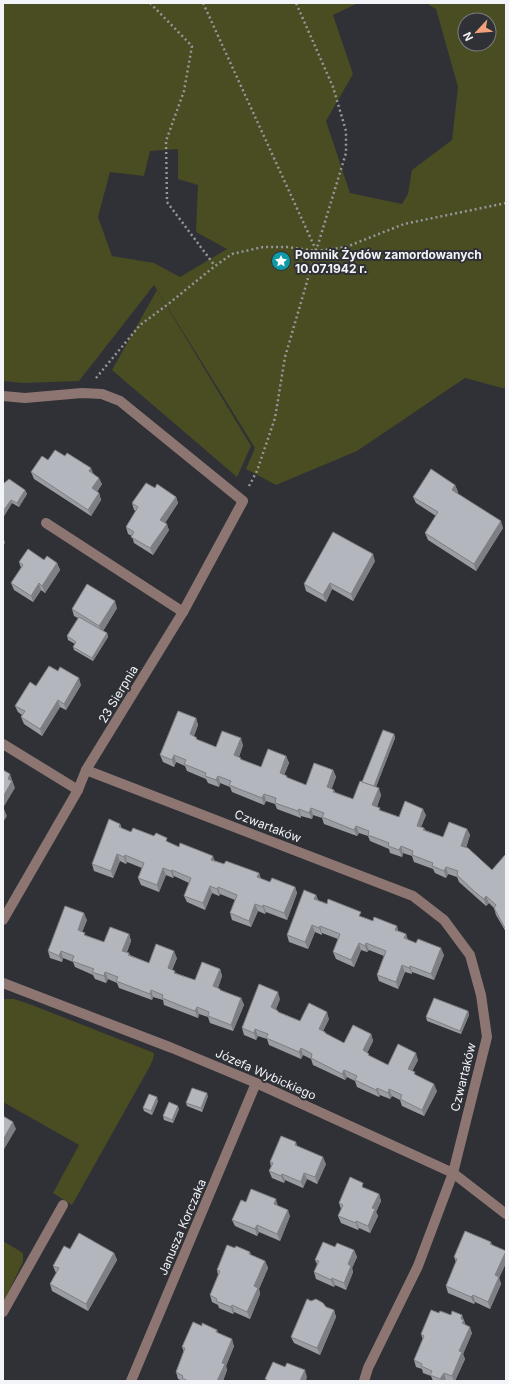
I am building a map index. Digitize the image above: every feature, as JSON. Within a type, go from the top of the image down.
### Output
[{"type":"street","points":[[3,396],[25,398],[82,393],[102,394],[120,401],[242,501]]},
{"type":"street","name":"23 Sierpnia","points":[[3,920],[78,790],[86,770],[183,612],[242,501]]},
{"type":"street","points":[[46,523],[183,612]]},
{"type":"street","points":[[3,744],[78,790]]},
{"type":"street","name":"Czwartaków","points":[[86,770],[413,896],[444,920],[470,955],[481,995],[487,1037],[453,1173],[418,1266],[368,1368],[364,1381]]},
{"type":"street","name":"Józefa Wybickiego","points":[[3,983],[172,1048],[256,1083],[453,1173],[506,1214]]},
{"type":"street","name":"Janusza Korczaka","points":[[131,1381],[256,1083]]},
{"type":"street","points":[[3,1312],[63,1205]]},
{"type":"path","points":[[150,3],[192,46],[184,91],[166,141],[167,202],[215,266]]},
{"type":"path","points":[[203,3],[316,251]]},
{"type":"path","points":[[242,501],[257,471],[275,418],[285,357],[346,153],[346,131],[334,87],[296,3]]},
{"type":"path","points":[[99,375],[140,325],[232,254],[263,246],[288,247],[316,251],[346,247],[404,224],[506,203]]},
{"type":"green space","points":[[3,3],[358,3],[333,15],[353,74],[326,121],[350,193],[402,204],[408,194],[412,170],[452,140],[458,87],[436,9],[426,3],[506,3],[506,389],[465,378],[357,451],[276,485],[246,469],[255,448],[154,285],[79,381],[23,383],[3,381]],"holes":[[[178,149],[178,179],[198,185],[196,232],[227,249],[180,277],[154,263],[112,256],[98,217],[110,172],[144,176],[150,151]]]},
{"type":"green space","points":[[157,290],[251,446],[237,477],[112,370]]},
{"type":"green space","points":[[3,999],[14,999],[32,1005],[154,1053],[150,1066],[72,1205],[53,1193],[79,1145],[3,1102]]},
{"type":"green space","points":[[3,1241],[23,1253],[23,1262],[3,1303]]},
{"type":"building","points":[[55,450],[65,456],[67,453],[91,468],[89,471],[99,478],[92,488],[99,493],[88,510],[31,472],[42,456],[48,460]]},
{"type":"building","points":[[431,469],[455,485],[452,490],[501,521],[474,564],[425,533],[438,512],[413,497]]},
{"type":"building","points":[[9,479],[25,490],[17,503],[11,500],[3,511],[3,484]]},
{"type":"building","points":[[146,483],[155,488],[157,484],[176,497],[160,520],[167,524],[150,548],[131,537],[134,532],[126,527],[138,507],[132,503]]},
{"type":"building","points":[[333,532],[373,554],[351,594],[330,583],[323,595],[304,584]]},
{"type":"building","points":[[28,549],[44,560],[47,556],[57,563],[42,586],[39,583],[31,596],[11,583],[23,565],[19,562]]},
{"type":"building","points":[[87,584],[115,601],[99,626],[72,609]]},
{"type":"building","points":[[79,617],[107,633],[92,658],[73,647],[76,642],[67,636]]},
{"type":"building","points":[[49,666],[58,671],[60,667],[79,678],[64,704],[58,700],[40,729],[21,717],[25,711],[15,706],[30,682],[36,686]]},
{"type":"building","points":[[178,711],[196,718],[190,734],[197,738],[196,739],[216,747],[222,731],[241,738],[234,755],[241,758],[240,759],[261,767],[268,749],[286,756],[280,773],[306,785],[314,763],[333,770],[327,787],[334,790],[333,792],[353,799],[360,781],[379,788],[372,805],[380,808],[379,810],[399,817],[405,801],[423,809],[417,826],[424,828],[423,830],[443,837],[449,822],[467,829],[461,846],[468,848],[492,870],[505,855],[506,856],[506,930],[494,908],[496,905],[486,896],[484,899],[475,892],[457,875],[458,871],[446,867],[444,871],[432,866],[433,863],[412,855],[413,851],[401,846],[399,850],[388,846],[389,843],[368,835],[369,831],[356,826],[354,830],[322,817],[324,813],[311,808],[309,813],[299,809],[298,811],[275,803],[276,798],[264,794],[262,798],[229,785],[231,781],[218,776],[216,780],[205,776],[206,773],[184,764],[186,760],[174,755],[172,760],[160,755]]},
{"type":"building","points":[[383,730],[394,734],[374,786],[362,782]]},
{"type":"building","points":[[3,770],[10,774],[8,779],[12,781],[3,797]]},
{"type":"building","points":[[109,819],[120,824],[119,827],[131,832],[133,828],[154,836],[156,833],[167,838],[166,841],[179,847],[180,843],[213,856],[211,860],[224,864],[226,861],[259,873],[257,877],[270,882],[272,878],[295,887],[284,913],[263,905],[263,907],[255,904],[249,921],[230,913],[237,895],[218,887],[217,889],[210,886],[203,903],[184,896],[191,878],[163,868],[157,885],[138,878],[144,863],[125,855],[124,857],[117,854],[111,871],[92,864]]},
{"type":"building","points":[[304,890],[316,895],[314,899],[327,904],[328,899],[361,912],[359,916],[373,921],[374,917],[397,926],[395,930],[406,934],[404,938],[416,943],[418,939],[441,948],[431,974],[410,966],[409,968],[402,965],[396,982],[377,975],[386,951],[366,943],[365,946],[359,943],[351,960],[333,952],[340,934],[320,926],[319,928],[312,925],[305,942],[287,935]]},
{"type":"building","points":[[65,906],[84,913],[78,930],[85,933],[84,935],[104,942],[110,927],[129,934],[122,951],[129,953],[128,955],[149,963],[156,944],[174,951],[168,968],[175,971],[174,973],[195,980],[202,962],[220,969],[213,986],[241,998],[231,1025],[208,1016],[209,1012],[197,1007],[195,1011],[162,998],[163,995],[151,990],[150,994],[116,981],[118,977],[105,972],[104,976],[92,972],[94,969],[72,961],[74,956],[61,951],[59,956],[48,951]]},
{"type":"building","points":[[259,984],[278,992],[271,1007],[278,1012],[300,1021],[309,1003],[327,1012],[319,1029],[344,1043],[353,1025],[371,1034],[363,1050],[369,1054],[368,1055],[388,1065],[398,1044],[416,1053],[408,1069],[415,1072],[414,1074],[434,1084],[422,1110],[400,1099],[402,1095],[389,1089],[388,1093],[377,1088],[376,1090],[355,1080],[357,1076],[344,1070],[342,1074],[311,1058],[312,1054],[301,1048],[299,1052],[266,1038],[268,1034],[255,1029],[254,1033],[242,1028]]},
{"type":"building","points":[[434,998],[468,1011],[460,1031],[426,1017]]},
{"type":"building","points":[[192,1088],[207,1093],[201,1108],[186,1103]]},
{"type":"building","points":[[149,1094],[157,1097],[151,1111],[143,1108]]},
{"type":"building","points":[[169,1102],[178,1106],[172,1120],[163,1116]]},
{"type":"building","points":[[3,1116],[13,1122],[3,1140]]},
{"type":"building","points":[[281,1136],[296,1142],[295,1145],[323,1157],[315,1177],[304,1173],[301,1182],[282,1174],[281,1176],[269,1171],[273,1163],[270,1162]]},
{"type":"building","points":[[350,1177],[363,1183],[362,1187],[379,1194],[372,1208],[375,1209],[368,1226],[338,1216],[343,1205],[339,1203]]},
{"type":"building","points":[[251,1189],[276,1199],[274,1204],[288,1210],[277,1234],[257,1225],[255,1229],[232,1220],[241,1200],[246,1202]]},
{"type":"building","points":[[465,1231],[491,1242],[490,1244],[506,1251],[495,1275],[499,1277],[488,1302],[473,1295],[471,1297],[446,1286],[457,1259],[454,1257]]},
{"type":"building","points":[[79,1233],[114,1253],[86,1304],[50,1284],[59,1268],[53,1266],[64,1246],[70,1249]]},
{"type":"building","points":[[323,1242],[335,1247],[337,1243],[354,1250],[348,1264],[351,1266],[344,1283],[332,1278],[331,1280],[314,1272],[319,1261],[315,1260]]},
{"type":"building","points":[[227,1245],[235,1248],[236,1246],[265,1261],[254,1286],[258,1288],[247,1312],[232,1305],[231,1307],[216,1301],[217,1299],[210,1295],[220,1271],[217,1270]]},
{"type":"building","points":[[307,1299],[311,1301],[316,1299],[323,1303],[326,1307],[334,1310],[317,1348],[291,1337]]},
{"type":"building","points":[[431,1310],[439,1313],[440,1311],[451,1315],[452,1311],[462,1315],[461,1319],[464,1320],[462,1323],[470,1327],[459,1351],[462,1352],[452,1376],[444,1373],[440,1379],[430,1375],[432,1371],[421,1366],[422,1364],[414,1360],[424,1336],[421,1334]]},
{"type":"building","points":[[193,1322],[202,1326],[202,1323],[217,1330],[216,1332],[232,1339],[222,1363],[225,1364],[217,1381],[188,1381],[176,1372],[185,1348],[182,1347]]},
{"type":"building","points":[[273,1362],[285,1367],[287,1363],[305,1370],[300,1381],[269,1381],[265,1379]]},
{"type":"place","name":"Pomnik Żydów zamordowanych 10.07.1942 r.","points":[[281,261]]}]
